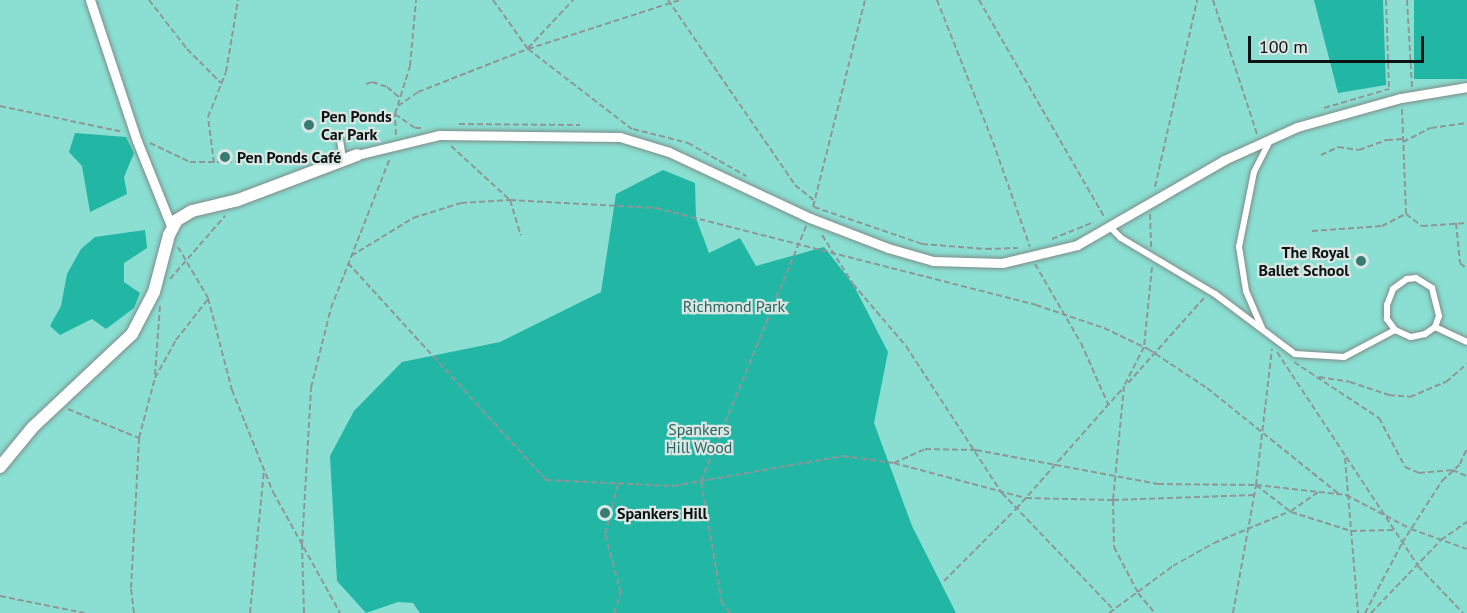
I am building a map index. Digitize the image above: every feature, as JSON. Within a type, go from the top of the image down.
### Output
[{"type":"street","points":[[90,0],[137,141],[171,231]]},
{"type":"street","points":[[0,466],[33,427],[132,334],[154,292],[171,231],[192,211],[238,200],[343,158],[397,142],[437,135],[598,135],[643,142],[810,218],[933,261],[968,265],[1033,258],[1077,245],[1111,228],[1258,137],[1269,133],[1390,100],[1467,87]]},
{"type":"lane","points":[[1263,331],[1246,291],[1239,247],[1254,172],[1269,133]]},
{"type":"lane","points":[[340,140],[343,158]]},
{"type":"lane","points":[[1111,228],[1121,238],[1152,254],[1210,291],[1295,354],[1329,358],[1357,351],[1395,330]]},
{"type":"lane","points":[[1416,278],[1432,288],[1439,316],[1435,327],[1425,334],[1411,337],[1395,330],[1387,319],[1387,304],[1393,289],[1407,279],[1416,278]]},
{"type":"lane","points":[[1435,327],[1467,342]]},
{"type":"path","points":[[149,0],[188,49],[221,83]]},
{"type":"path","points":[[213,163],[208,117],[221,83],[238,0]]},
{"type":"path","points":[[304,613],[302,545],[311,388],[331,308],[397,142],[395,114],[410,66],[416,0]]},
{"type":"path","points":[[493,0],[528,49],[632,129]]},
{"type":"path","points":[[528,49],[573,0]]},
{"type":"path","points":[[668,0],[795,185],[815,201]]},
{"type":"path","points":[[398,106],[418,92],[528,49],[680,0]]},
{"type":"path","points":[[730,613],[722,603],[701,481],[810,218],[865,0]]},
{"type":"path","points":[[937,0],[993,142],[1033,258],[1062,314],[1081,343],[1108,404]]},
{"type":"path","points":[[979,0],[1111,228]]},
{"type":"path","points":[[1155,613],[1138,593],[1114,547],[1113,500],[1125,386],[1144,347],[1152,254],[1149,224],[1152,204],[1197,0]]},
{"type":"path","points":[[1213,0],[1258,137]]},
{"type":"path","points":[[1386,0],[1390,100]]},
{"type":"path","points":[[1407,0],[1413,96]]},
{"type":"path","points":[[366,84],[387,87],[399,98]]},
{"type":"path","points":[[1314,111],[1389,88]]},
{"type":"path","points":[[1401,98],[1406,214]]},
{"type":"path","points":[[0,106],[123,132],[137,141],[148,142],[179,160],[213,163],[244,162]]},
{"type":"path","points":[[372,114],[395,114],[415,128],[424,128]]},
{"type":"path","points":[[1321,155],[1338,147],[1359,150],[1387,140],[1403,140],[1431,128],[1467,123]]},
{"type":"path","points":[[453,125],[589,126]]},
{"type":"path","points":[[621,128],[688,144],[750,177]]},
{"type":"path","points":[[1251,135],[1258,137],[1269,133]]},
{"type":"path","points":[[437,135],[510,200],[521,235]]},
{"type":"path","points":[[1145,193],[1164,182]]},
{"type":"path","points":[[351,256],[413,218],[461,203],[510,200],[656,208],[1062,314],[1144,347],[1262,432],[1340,495]]},
{"type":"path","points":[[804,203],[922,244],[986,249],[1038,244]]},
{"type":"path","points":[[1047,242],[1115,212]]},
{"type":"path","points":[[1406,214],[1422,226],[1467,223]]},
{"type":"path","points":[[1312,231],[1382,226],[1406,214]]},
{"type":"path","points":[[810,218],[854,284],[906,346],[1002,493],[1114,610]]},
{"type":"path","points":[[1456,224],[1460,263],[1467,269]]},
{"type":"path","points":[[171,231],[208,298],[232,390],[264,469],[302,545],[340,613]]},
{"type":"path","points":[[348,263],[546,480],[673,486],[843,456],[894,463],[1026,498],[1113,500],[1254,495]]},
{"type":"path","points":[[944,581],[1016,509],[1210,291]]},
{"type":"path","points":[[155,378],[176,340],[208,298]]},
{"type":"path","points":[[134,613],[133,513],[139,438],[155,378],[162,318],[159,303]]},
{"type":"path","points":[[1233,613],[1256,485],[1272,344],[1418,566],[1463,613]]},
{"type":"path","points":[[1276,351],[1379,418],[1405,467],[1419,473],[1452,470],[1467,476]]},
{"type":"path","points":[[1316,377],[1410,397],[1446,382],[1467,364]]},
{"type":"path","points":[[68,409],[139,438]]},
{"type":"path","points":[[1365,613],[1402,543],[1452,470],[1460,464],[1467,448]]},
{"type":"path","points":[[894,463],[925,449],[976,450],[1158,484],[1256,485],[1346,495],[1411,529],[1467,549]]},
{"type":"path","points":[[1345,455],[1346,495],[1358,613]]},
{"type":"path","points":[[250,613],[264,469]]},
{"type":"path","points":[[614,613],[621,593],[604,534],[618,484]]},
{"type":"path","points":[[1256,485],[1291,512],[1351,531],[1394,530]]},
{"type":"path","points":[[1109,613],[1173,566],[1247,530],[1291,512],[1318,492]]},
{"type":"path","points":[[1371,613],[1441,540],[1467,522]]},
{"type":"path","points":[[0,596],[84,613]]},
{"type":"green space","name":"Richmond Park","points":[[0,0],[1467,0],[1467,613],[0,613]]},
{"type":"green space","points":[[1314,0],[1383,0],[1386,85],[1338,93]]},
{"type":"green space","points":[[1414,0],[1467,0],[1467,79],[1414,79]]},
{"type":"green space","points":[[75,133],[126,137],[134,153],[124,177],[127,194],[90,212],[82,166],[69,152]]},
{"type":"green space","name":"Spankers Hill Wood","points":[[663,170],[695,183],[696,218],[709,253],[740,238],[756,266],[824,247],[853,284],[888,352],[874,423],[912,526],[956,613],[420,613],[413,603],[398,602],[366,613],[337,581],[330,456],[354,411],[402,362],[500,342],[601,292],[616,194]]},
{"type":"green space","points":[[145,230],[147,248],[124,263],[124,282],[140,293],[134,308],[106,329],[92,319],[60,335],[50,326],[61,306],[67,274],[81,249],[95,237]]},
{"type":"place","name":"Pen Ponds Car Park","points":[[309,125]]},
{"type":"place","name":"Pen Ponds Café","points":[[225,157]]},
{"type":"place","name":"The Royal Ballet School","points":[[1361,261]]},
{"type":"place","name":"Spankers Hill","points":[[605,513]]}]
